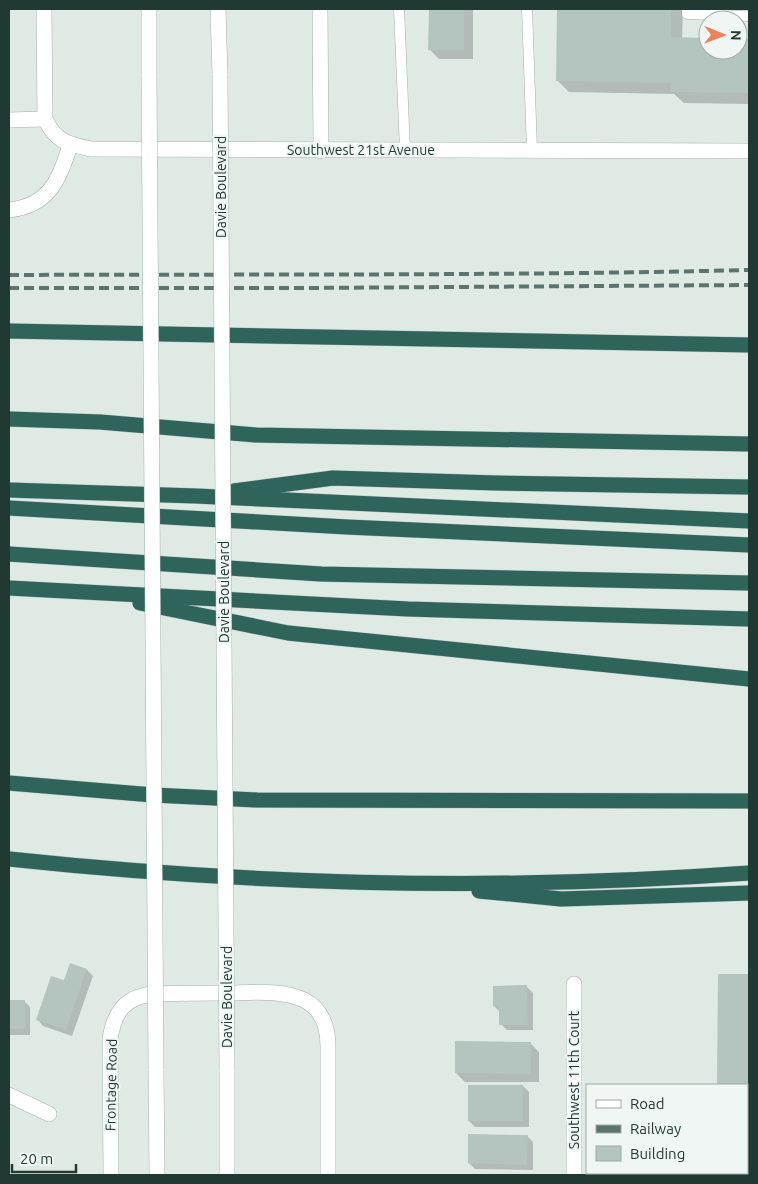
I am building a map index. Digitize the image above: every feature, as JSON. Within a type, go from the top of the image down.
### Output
[{"type":"highway","points":[[9,331],[749,345]]},
{"type":"highway","points":[[9,419],[100,422],[256,435],[749,444]]},
{"type":"highway","points":[[196,496],[333,478],[749,487]]},
{"type":"highway","points":[[9,490],[196,496],[749,521]]},
{"type":"highway","points":[[9,508],[347,527],[749,545]]},
{"type":"highway","points":[[9,554],[321,574],[749,584]]},
{"type":"highway","points":[[9,588],[408,609],[749,619]]},
{"type":"highway","points":[[87,592],[288,632],[749,680]]},
{"type":"highway","points":[[9,783],[153,795],[225,798],[635,802],[749,801]]},
{"type":"highway","points":[[9,859],[148,872],[408,884],[561,899],[749,893]]},
{"type":"highway","points":[[408,884],[642,879],[749,873]]},
{"type":"main road","points":[[9,210],[31,205],[43,198],[60,174],[70,144],[60,140],[51,131],[45,120],[44,9]]},
{"type":"main road","points":[[148,9],[156,1175]]},
{"type":"main road","name":"Davie Boulevard","points":[[218,9],[223,433],[227,1175]]},
{"type":"main road","points":[[320,9],[321,150]]},
{"type":"main road","points":[[9,120],[45,120]]},
{"type":"main road","name":"Southwest 21st Avenue","points":[[70,144],[91,149],[110,150],[749,151]]},
{"type":"main road","name":"Southwest 11th Court","points":[[574,984],[574,1175]]},
{"type":"main road","name":"Frontage Road","points":[[110,1175],[110,1039],[114,1021],[125,1004],[140,996],[164,994],[263,993],[285,994],[305,1001],[320,1014],[328,1035],[328,1175]]},
{"type":"main road","points":[[9,1095],[49,1114]]},
{"type":"lane","points":[[399,9],[405,150]]},
{"type":"lane","points":[[527,9],[532,150]]},
{"type":"lane","points":[[687,9],[688,14],[749,16]]},
{"type":"building","points":[[429,9],[464,9],[464,50],[428,50]]},
{"type":"building","points":[[557,9],[671,9],[671,37],[698,38],[698,60],[748,60],[749,39],[749,93],[671,92],[671,83],[556,81]]},
{"type":"building","points":[[70,963],[87,969],[66,1030],[36,1020],[51,976],[64,980]]},
{"type":"building","points":[[718,974],[749,974],[749,1169],[748,1084],[717,1084]]},
{"type":"building","points":[[527,985],[528,1025],[499,1025],[499,1006],[493,1006],[493,986]]},
{"type":"building","points":[[9,1000],[25,1000],[25,1029],[9,1029]]},
{"type":"building","points":[[455,1041],[531,1042],[531,1074],[455,1073]]},
{"type":"building","points":[[468,1085],[523,1085],[523,1121],[468,1121]]},
{"type":"building","points":[[468,1134],[528,1135],[527,1165],[468,1163]]},
{"type":"railway","points":[[9,275],[471,274],[749,270]]},
{"type":"railway","points":[[9,288],[749,285]]}]
